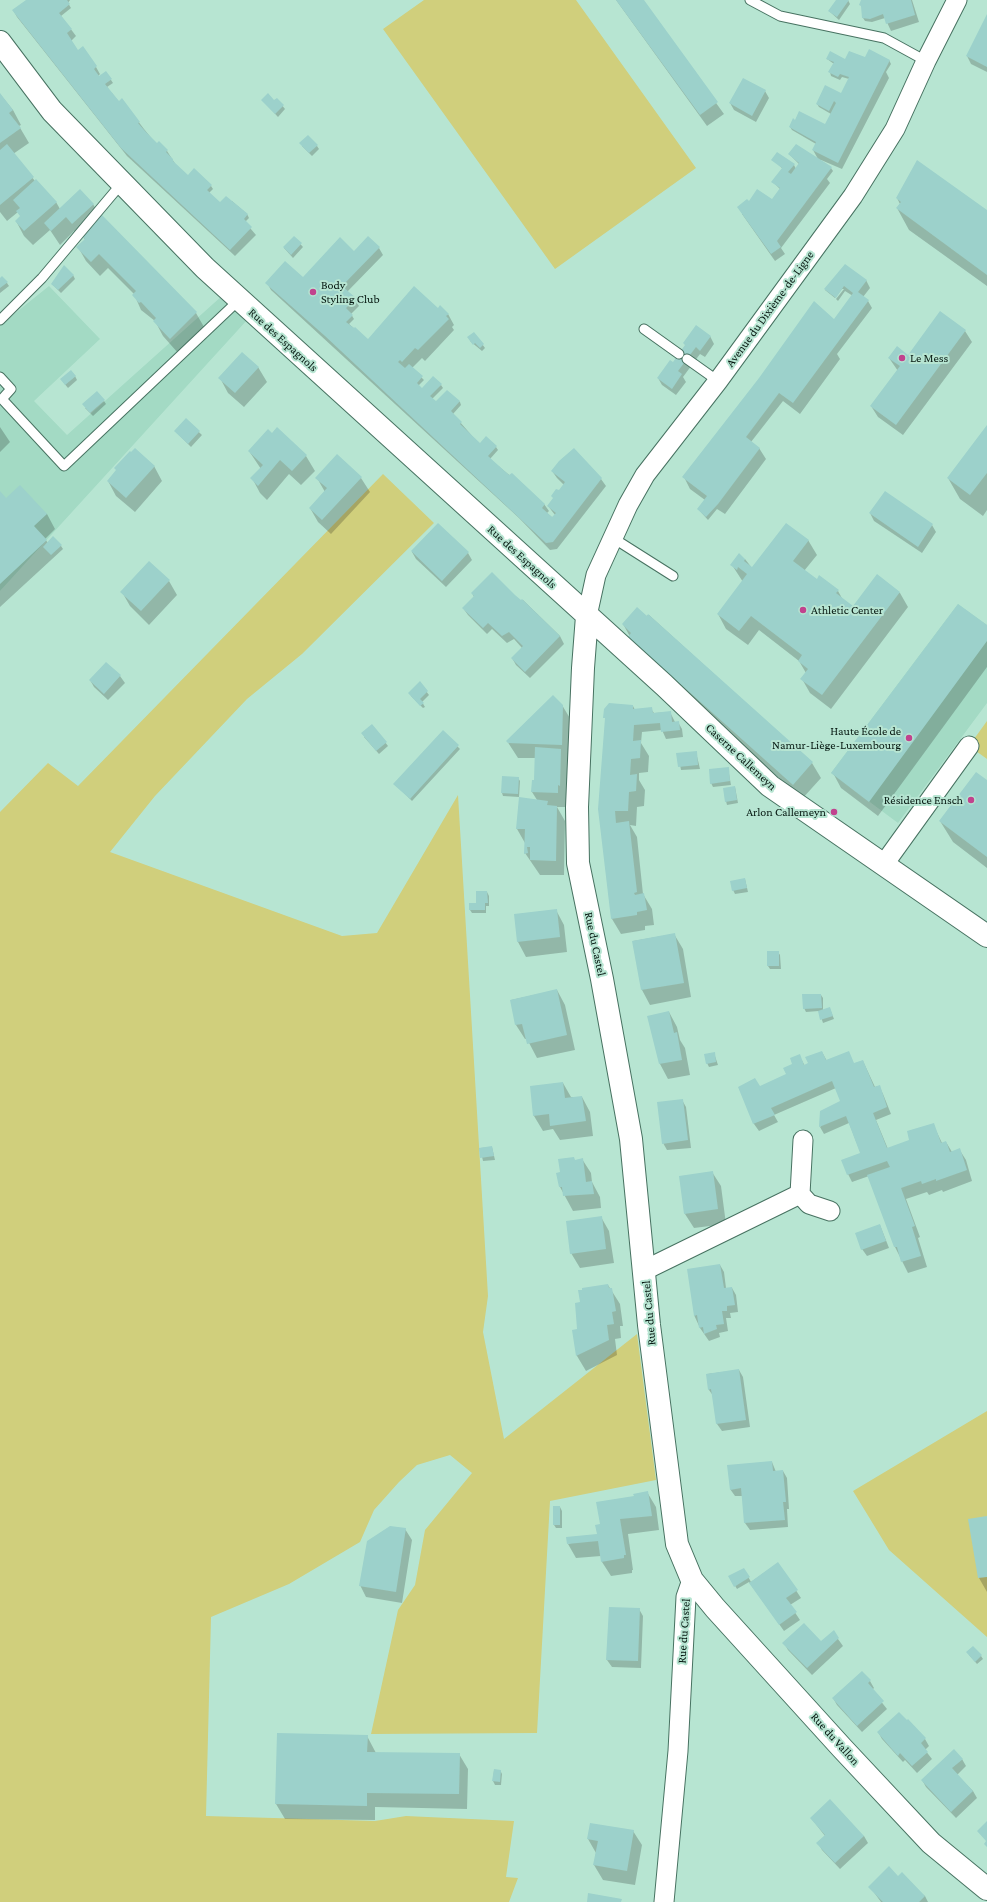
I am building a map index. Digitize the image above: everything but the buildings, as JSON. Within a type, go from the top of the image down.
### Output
[{"type":"street","name":"Avenue du Dixième-de-Ligne","points":[[587,616],[596,575],[628,505],[645,475],[718,381],[853,196],[895,129],[926,61],[957,0]]},
{"type":"street","name":"Rue des Espagnols","points":[[0,42],[52,111],[205,268],[587,616]]},
{"type":"street","name":"Caserne Callemeyn","points":[[587,616],[664,685],[770,786],[987,936]]},
{"type":"street","name":"Rue du Castel","points":[[587,616],[583,668],[577,806],[578,863],[602,979],[632,1139],[657,1391],[677,1544],[692,1580],[686,1597],[678,1751],[664,1902]]},
{"type":"street","points":[[884,864],[969,746]]},
{"type":"street","points":[[803,1140],[800,1194],[810,1204],[830,1211]]},
{"type":"street","name":"Rue du Castel","points":[[645,1270],[800,1194]]},
{"type":"street","name":"Rue du Vallon","points":[[692,1580],[842,1748],[931,1843],[987,1889]]},
{"type":"lane","points":[[750,0],[780,16],[884,38],[926,61]]},
{"type":"lane","points":[[0,320],[42,278],[122,183]]},
{"type":"lane","points":[[0,378],[11,389],[2,399],[64,466],[239,300]]},
{"type":"lane","points":[[644,329],[718,381]]},
{"type":"lane","points":[[613,538],[673,576]]},
{"type":"shaded area","points":[[424,0],[576,0],[696,168],[555,269],[383,29]]},
{"type":"shaded area","points":[[49,286],[100,339],[34,401],[67,435],[223,295],[248,319],[0,591],[0,321],[3,323]]},
{"type":"shaded area","points":[[383,474],[434,523],[302,654],[247,699],[155,796],[110,852],[342,936],[377,933],[458,795],[488,1296],[483,1332],[504,1439],[637,1334],[656,1480],[550,1501],[537,1733],[371,1734],[398,1610],[415,1585],[425,1530],[472,1473],[450,1455],[417,1465],[399,1482],[374,1510],[360,1542],[289,1584],[211,1617],[206,1816],[375,1821],[406,1816],[514,1821],[506,1877],[518,1878],[509,1902],[0,1902],[0,812],[48,763],[78,786]]},
{"type":"shaded area","name":"Haute École de Namur-Liège-Luxembourg","points":[[958,604],[987,625],[987,703],[898,823],[831,773]]},
{"type":"shaded area","points":[[987,721],[987,759],[969,746]]},
{"type":"shaded area","points":[[987,1411],[987,1637],[889,1550],[853,1491]]},
{"type":"place","name":"Body Styling Club","points":[[313,292]]},
{"type":"place","name":"Le Mess","points":[[902,358]]},
{"type":"place","name":"Athletic Center","points":[[803,610]]},
{"type":"place","name":"Haute École de Namur-Liège-Luxembourg","points":[[909,738]]},
{"type":"place","name":"Résidence Ensch","points":[[971,800]]},
{"type":"place","name":"Arlon Callemeyn","points":[[834,812]]}]
